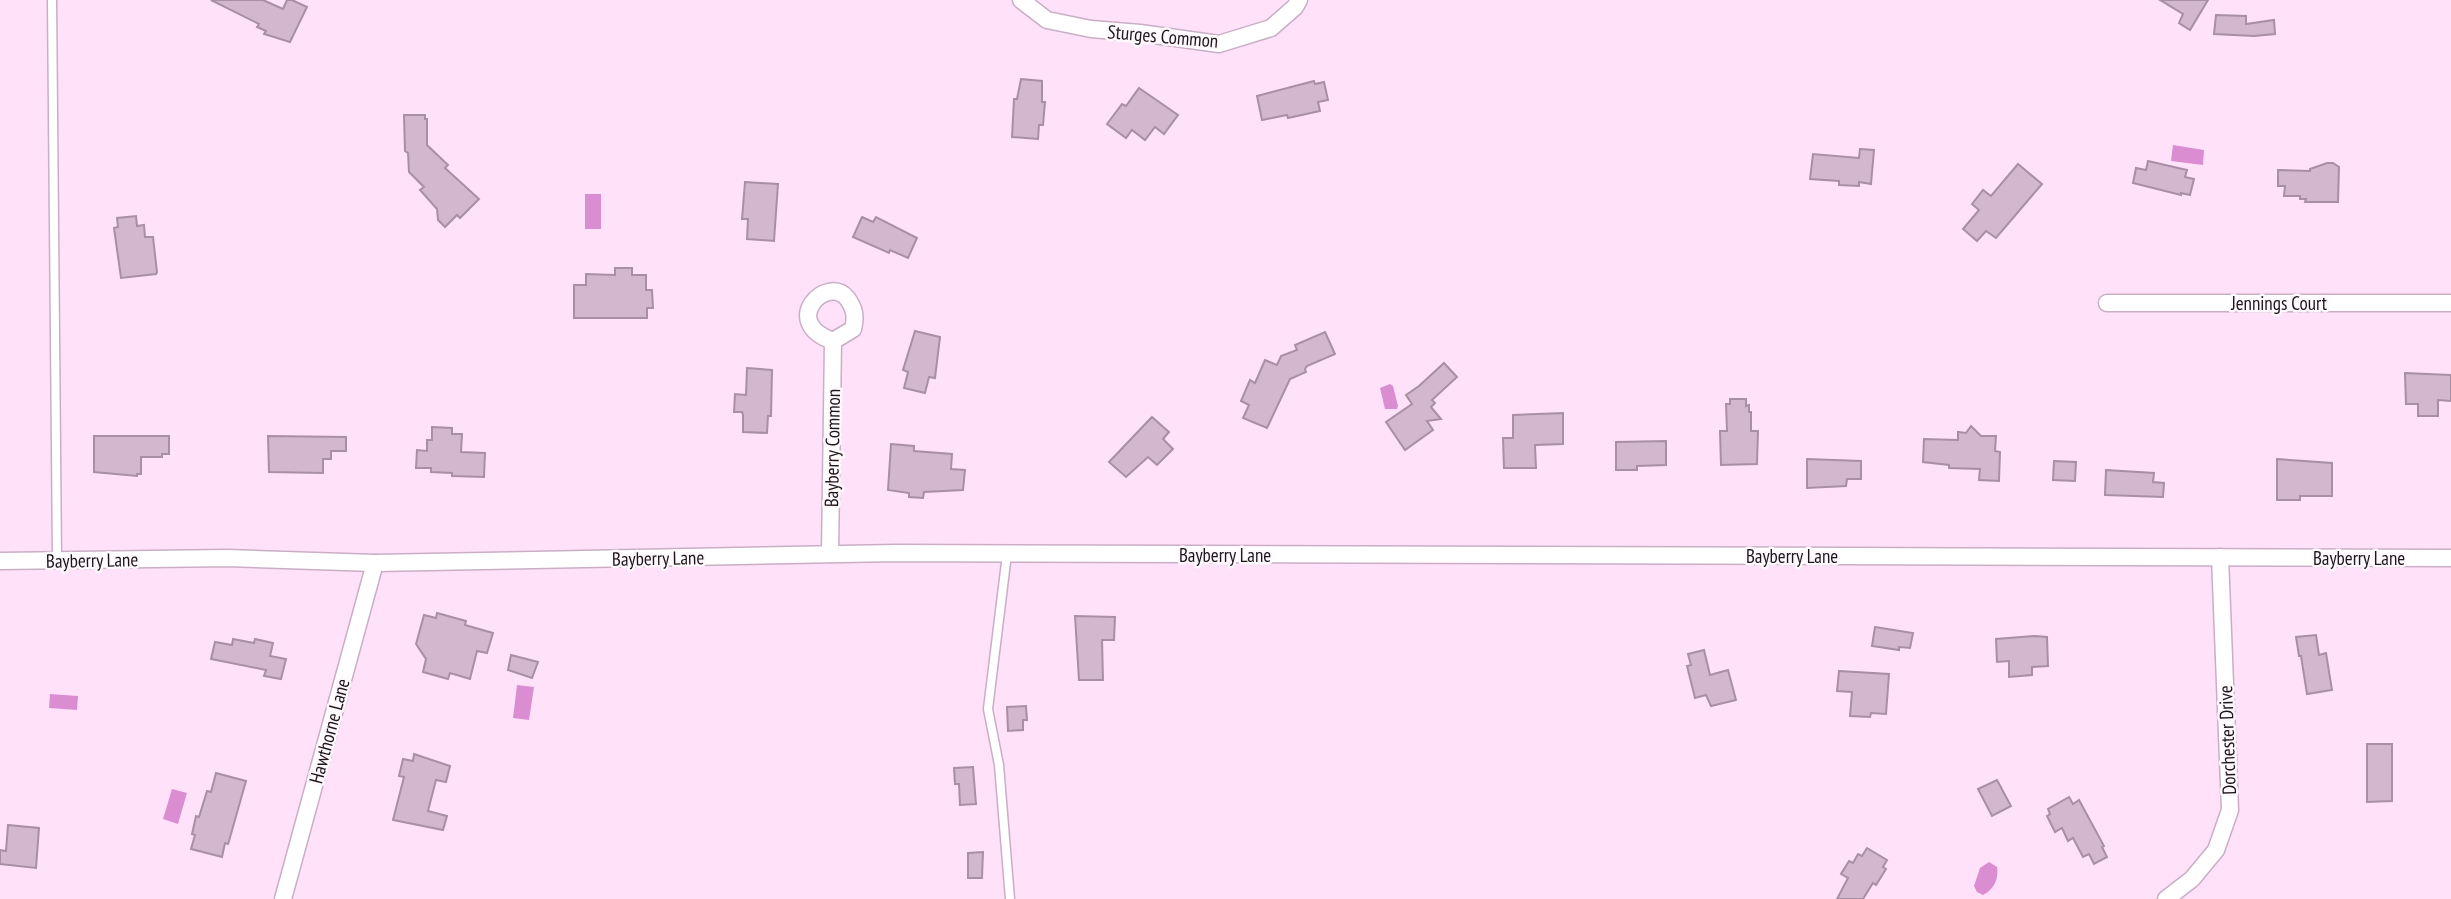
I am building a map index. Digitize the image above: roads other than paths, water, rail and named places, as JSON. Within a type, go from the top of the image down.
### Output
[{"type":"street","name":"Sturges Common","points":[[1021,0],[1047,20],[1091,29],[1219,44],[1271,28],[1295,7],[1298,0]]},
{"type":"street","name":"Jennings Court","points":[[2107,303],[2451,303]]},
{"type":"street","name":"Bayberry Common","points":[[830,554],[833,341]]},
{"type":"street","name":"Bayberry Lane","points":[[0,561],[228,558],[375,563],[830,554],[2451,558]]},
{"type":"street","name":"Dorchester Drive","points":[[2166,899],[2192,879],[2216,850],[2230,810],[2220,557]]},
{"type":"street","name":"Hawthorne Lane","points":[[283,899],[375,563]]},
{"type":"lane","points":[[52,0],[57,560]]},
{"type":"lane","points":[[1007,554],[988,709],[999,765],[1010,899]]}]
